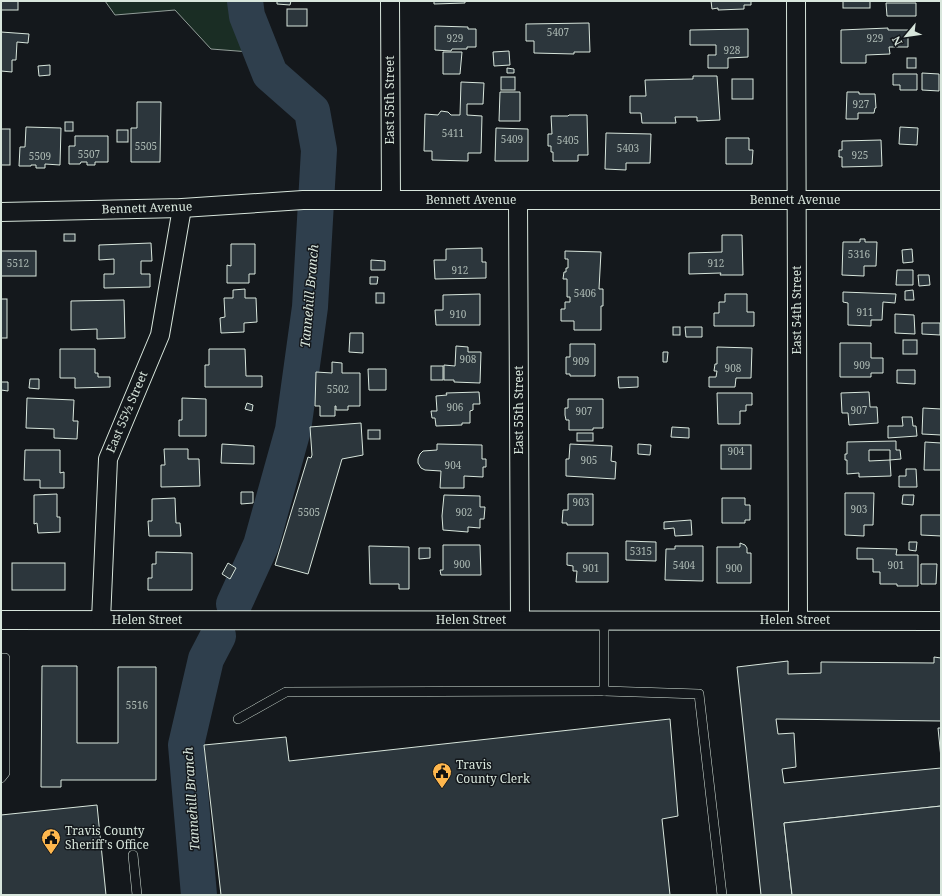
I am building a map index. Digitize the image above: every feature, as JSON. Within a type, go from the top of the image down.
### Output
[{"type":"street","name":"East 55th Street","points":[[390,1],[391,200]]},
{"type":"street","name":"East 54th Street","points":[[796,1],[798,620]]},
{"type":"street","name":"Bennett Avenue","points":[[1,212],[182,208],[303,200],[941,200]]},
{"type":"street","name":"East 55th Street","points":[[518,200],[520,620]]},
{"type":"street","name":"East 55½ Street","points":[[101,620],[108,459],[160,335],[182,208]]},
{"type":"street","name":"Helen Street","points":[[1,620],[941,621]]},
{"type":"lane","points":[[604,620],[604,691]]},
{"type":"lane","points":[[1,658],[5,658],[5,773],[1,778]]},
{"type":"lane","points":[[238,719],[286,692],[604,691],[699,694],[722,895]]},
{"type":"lane","points":[[133,855],[137,895]]},
{"type":"green space","points":[[105,1],[236,1],[250,52],[211,49],[175,10],[115,15]]},
{"type":"building","points":[[1,1],[18,1],[18,10],[1,10]]},
{"type":"building","points":[[277,1],[291,1],[290,5],[277,4]]},
{"type":"building","points":[[434,1],[465,1],[465,3],[434,4]]},
{"type":"building","points":[[711,1],[751,1],[751,5],[744,5],[744,9],[718,10],[718,8],[712,9]]},
{"type":"building","points":[[843,1],[870,1],[870,8],[843,8]]},
{"type":"building","points":[[886,3],[916,3],[916,16],[887,16]]},
{"type":"building","points":[[287,9],[307,9],[307,26],[287,26]]},
{"type":"building","points":[[589,23],[590,52],[574,52],[574,54],[534,53],[534,41],[526,41],[526,24]]},
{"type":"building","points":[[435,26],[468,27],[468,29],[476,29],[476,47],[467,47],[467,49],[452,49],[451,51],[435,50]]},
{"type":"building","points":[[888,28],[888,30],[908,30],[908,47],[889,47],[890,54],[866,55],[866,63],[841,63],[841,30]]},
{"type":"building","points":[[748,29],[748,57],[728,58],[728,68],[708,68],[708,55],[716,55],[716,45],[690,45],[690,30]]},
{"type":"building","points":[[1,32],[29,34],[28,43],[17,42],[16,60],[12,60],[12,72],[1,71]]},
{"type":"building","points":[[509,51],[510,65],[494,66],[493,52]]},
{"type":"building","points":[[443,52],[462,52],[460,74],[443,74]]},
{"type":"building","points":[[907,58],[916,58],[916,68],[907,68]]},
{"type":"building","points":[[50,65],[50,75],[39,76],[38,66]]},
{"type":"building","points":[[507,68],[514,69],[514,73],[507,73]]},
{"type":"building","points":[[922,73],[939,74],[939,91],[922,90]]},
{"type":"building","points":[[893,74],[917,74],[917,90],[900,90],[900,85],[893,85]]},
{"type":"building","points":[[693,76],[717,76],[720,120],[697,121],[697,117],[675,117],[676,123],[642,123],[641,113],[630,113],[630,96],[646,96],[645,80],[693,79]]},
{"type":"building","points":[[501,77],[515,77],[515,90],[501,90]]},
{"type":"building","points":[[732,79],[753,79],[753,99],[732,99]]},
{"type":"building","points":[[461,82],[484,83],[483,104],[467,104],[467,115],[482,116],[481,153],[468,153],[468,161],[432,160],[432,151],[424,151],[425,114],[438,115],[441,111],[448,112],[451,115],[460,115]]},
{"type":"building","points":[[500,92],[520,92],[520,121],[499,121]]},
{"type":"building","points":[[847,92],[875,94],[876,108],[874,113],[858,113],[858,119],[846,119]]},
{"type":"building","points":[[137,102],[161,102],[160,162],[131,162],[131,128],[137,128]]},
{"type":"building","points":[[587,115],[588,155],[578,155],[578,161],[553,161],[551,146],[548,146],[548,134],[552,134],[551,116]]},
{"type":"building","points":[[65,122],[73,122],[73,131],[65,131]]},
{"type":"building","points":[[26,127],[61,128],[60,165],[45,164],[45,168],[36,168],[36,165],[19,166],[20,147],[25,147]]},
{"type":"building","points":[[900,127],[918,128],[917,145],[899,144]]},
{"type":"building","points":[[496,128],[528,129],[528,161],[495,161]]},
{"type":"building","points":[[1,129],[10,129],[10,165],[1,165]]},
{"type":"building","points":[[117,130],[128,130],[128,142],[117,142]]},
{"type":"building","points":[[606,133],[651,134],[650,163],[626,163],[626,170],[605,169]]},
{"type":"building","points":[[75,136],[108,136],[108,162],[95,162],[95,165],[87,165],[87,162],[81,162],[80,164],[69,164],[69,146],[75,146]]},
{"type":"building","points":[[726,138],[749,138],[749,150],[753,150],[752,164],[726,164]]},
{"type":"building","points":[[881,140],[882,166],[842,167],[842,157],[839,157],[839,150],[842,150],[842,141]]},
{"type":"building","points":[[64,234],[75,234],[75,241],[64,241]]},
{"type":"building","points":[[722,235],[742,235],[743,275],[720,275],[721,273],[689,274],[689,253],[722,252]]},
{"type":"building","points":[[860,239],[865,239],[865,242],[877,242],[876,266],[864,266],[864,276],[842,275],[843,242],[860,242]]},
{"type":"building","points":[[151,243],[152,261],[141,261],[141,274],[150,274],[150,287],[104,288],[104,274],[114,274],[114,259],[99,260],[99,245]]},
{"type":"building","points":[[231,244],[255,244],[255,274],[249,274],[249,283],[227,283],[227,265],[231,266]]},
{"type":"building","points":[[482,248],[482,262],[486,262],[486,278],[435,279],[434,260],[446,260],[446,249]]},
{"type":"building","points":[[912,249],[913,262],[903,263],[902,250]]},
{"type":"building","points":[[1,251],[36,251],[36,276],[1,276]]},
{"type":"building","points":[[565,251],[601,252],[599,289],[603,289],[603,306],[601,306],[601,330],[574,330],[574,321],[561,321],[561,309],[565,309],[565,302],[570,302],[570,297],[567,297],[567,279],[563,279],[564,272],[566,272],[566,268],[568,268],[568,259],[565,259]]},
{"type":"building","points":[[371,260],[385,261],[385,270],[371,270]]},
{"type":"building","points":[[897,270],[913,270],[913,285],[896,285]]},
{"type":"building","points":[[918,275],[929,275],[930,285],[919,286]]},
{"type":"building","points":[[370,277],[378,277],[377,284],[370,284]]},
{"type":"building","points":[[245,289],[245,298],[256,298],[257,322],[244,323],[244,332],[221,333],[220,318],[225,317],[224,298],[233,298],[233,290]]},
{"type":"building","points":[[913,290],[914,300],[905,300],[905,291]]},
{"type":"building","points":[[843,292],[896,294],[895,303],[883,302],[882,320],[871,320],[871,326],[848,325],[848,303],[843,302]]},
{"type":"building","points":[[376,293],[384,293],[384,303],[376,303]]},
{"type":"building","points":[[480,294],[480,325],[436,325],[435,310],[443,310],[443,295]]},
{"type":"building","points":[[725,294],[747,294],[747,312],[754,312],[754,326],[714,326],[714,313],[719,313],[719,302],[725,302]]},
{"type":"building","points":[[1,299],[7,299],[7,338],[1,338]]},
{"type":"building","points":[[124,300],[125,338],[97,339],[97,329],[71,330],[71,301]]},
{"type":"building","points":[[895,314],[914,315],[915,334],[895,333]]},
{"type":"building","points":[[922,323],[940,323],[940,335],[922,334]]},
{"type":"building","points":[[673,327],[680,327],[680,335],[673,335]]},
{"type":"building","points":[[685,327],[702,327],[702,337],[686,337]]},
{"type":"building","points":[[350,333],[363,333],[363,353],[349,352]]},
{"type":"building","points":[[903,340],[917,340],[917,354],[903,354]]},
{"type":"building","points":[[840,343],[871,343],[871,358],[883,358],[883,373],[871,373],[871,377],[840,377]]},
{"type":"building","points":[[570,344],[595,344],[595,376],[570,376],[570,374],[566,374],[566,357],[570,357]]},
{"type":"building","points":[[456,346],[468,347],[468,352],[481,352],[480,383],[444,380],[444,365],[455,366]]},
{"type":"building","points":[[717,347],[752,348],[751,378],[736,378],[735,387],[709,387],[709,377],[716,377],[717,371],[714,371],[715,364],[717,364]]},
{"type":"building","points":[[60,349],[95,349],[95,373],[98,373],[98,377],[110,377],[110,387],[75,388],[75,378],[60,378]]},
{"type":"building","points":[[209,349],[245,349],[246,376],[262,376],[262,387],[205,387],[205,365],[209,365]]},
{"type":"building","points":[[663,352],[668,352],[667,362],[663,362]]},
{"type":"building","points":[[332,362],[342,363],[342,373],[360,373],[360,406],[348,406],[348,410],[336,410],[335,406],[335,416],[320,416],[320,406],[315,406],[316,372],[332,373]]},
{"type":"building","points":[[431,366],[443,366],[443,380],[431,380]]},
{"type":"building","points":[[368,369],[386,369],[386,390],[369,390]]},
{"type":"building","points":[[897,370],[915,370],[915,384],[897,383]]},
{"type":"building","points":[[618,377],[638,377],[638,387],[619,388]]},
{"type":"building","points":[[30,379],[39,379],[39,389],[29,388]]},
{"type":"building","points":[[1,382],[8,382],[8,391],[1,390]]},
{"type":"building","points":[[479,392],[480,404],[473,404],[473,410],[470,411],[470,423],[462,423],[462,425],[436,426],[435,418],[432,418],[431,411],[437,411],[436,396],[447,395],[446,393]]},
{"type":"building","points":[[869,392],[870,407],[877,407],[878,423],[849,425],[848,413],[842,413],[841,393]]},
{"type":"building","points":[[717,393],[752,393],[752,405],[746,405],[746,411],[740,411],[740,424],[718,424]]},
{"type":"building","points":[[27,398],[74,400],[73,421],[78,421],[77,439],[54,438],[54,429],[26,428]]},
{"type":"building","points":[[182,398],[206,399],[206,436],[179,436],[179,420],[182,420]]},
{"type":"building","points":[[568,399],[603,399],[603,428],[593,428],[593,430],[569,430],[569,420],[566,420],[565,415],[565,408],[568,408]]},
{"type":"building","points":[[247,403],[253,405],[252,411],[245,409]]},
{"type":"building","points":[[923,408],[941,409],[941,435],[922,434]]},
{"type":"building","points":[[902,417],[912,417],[913,426],[916,426],[917,436],[888,438],[888,426],[903,426]]},
{"type":"building","points":[[361,423],[363,455],[342,459],[308,574],[275,565],[308,457],[311,458],[312,455],[310,427]]},
{"type":"building","points":[[672,427],[689,428],[689,438],[671,437]]},
{"type":"building","points":[[368,430],[380,430],[380,439],[368,439]]},
{"type":"building","points":[[577,433],[593,433],[593,441],[577,441]]},
{"type":"building","points":[[896,441],[896,450],[900,450],[901,459],[890,460],[891,476],[859,477],[859,473],[847,474],[847,460],[845,460],[845,454],[847,454],[847,442]],"holes":[[[869,450],[890,450],[890,460],[869,461]]]},
{"type":"building","points":[[925,442],[941,443],[941,470],[924,470]]},
{"type":"building","points":[[222,444],[254,446],[254,464],[221,463]]},
{"type":"building","points":[[437,444],[482,445],[482,459],[486,459],[486,467],[483,467],[483,477],[464,476],[464,488],[440,488],[441,471],[425,470],[421,468],[418,463],[420,454],[423,451],[437,450]]},
{"type":"building","points":[[570,444],[612,446],[611,461],[616,462],[615,479],[566,476],[566,459],[569,459]]},
{"type":"building","points":[[638,444],[651,445],[650,455],[638,454]]},
{"type":"building","points":[[721,445],[751,445],[751,469],[721,469]]},
{"type":"building","points":[[164,449],[188,449],[188,459],[199,459],[200,486],[161,487],[161,465],[165,465]]},
{"type":"building","points":[[25,450],[60,450],[60,473],[64,472],[64,488],[40,488],[40,480],[24,480]]},
{"type":"building","points":[[906,469],[916,469],[917,487],[899,487],[899,476],[906,476]]},
{"type":"building","points":[[241,492],[253,492],[253,503],[241,504]]},
{"type":"building","points":[[845,493],[874,493],[873,525],[864,525],[864,536],[845,535]]},
{"type":"building","points":[[57,494],[57,517],[60,517],[60,532],[38,533],[37,523],[34,524],[34,495]]},
{"type":"building","points":[[568,494],[593,494],[593,525],[567,525],[567,523],[562,523],[563,510],[568,510]]},
{"type":"building","points":[[444,495],[480,496],[480,507],[485,507],[484,519],[480,519],[480,528],[468,527],[468,532],[443,530],[442,516]]},
{"type":"building","points":[[903,495],[914,495],[913,505],[902,504]]},
{"type":"building","points":[[175,498],[176,523],[180,523],[181,536],[149,536],[148,521],[152,521],[152,499]]},
{"type":"building","points":[[722,498],[745,498],[745,505],[750,505],[750,520],[745,520],[745,523],[722,523]]},
{"type":"building","points":[[921,515],[941,515],[941,536],[921,535]]},
{"type":"building","points":[[691,520],[692,535],[675,536],[674,528],[664,529],[664,522]]},
{"type":"building","points":[[626,541],[656,542],[656,561],[626,560]]},
{"type":"building","points":[[909,542],[917,542],[916,551],[909,550]]},
{"type":"building","points":[[740,543],[745,545],[747,548],[747,553],[751,553],[751,583],[717,583],[717,547],[740,547]]},
{"type":"building","points":[[443,545],[480,545],[481,575],[441,575],[440,570],[443,570]]},
{"type":"building","points":[[369,546],[409,547],[409,589],[399,589],[399,584],[370,584]]},
{"type":"building","points":[[675,546],[703,546],[703,581],[665,580],[666,549],[675,549]]},
{"type":"building","points":[[419,548],[430,548],[430,558],[419,559]]},
{"type":"building","points":[[857,548],[897,549],[896,555],[918,555],[918,586],[880,584],[880,572],[873,572],[873,559],[857,559]]},
{"type":"building","points":[[156,552],[192,553],[192,590],[148,590],[148,578],[152,578],[152,564],[156,564]]},
{"type":"building","points":[[567,553],[608,553],[608,582],[576,582],[577,571],[573,571],[573,566],[567,565]]},
{"type":"building","points":[[12,563],[65,563],[65,590],[12,590]]},
{"type":"building","points":[[228,563],[236,568],[230,579],[222,574]]},
{"type":"building","points":[[921,564],[937,564],[936,584],[921,584]]},
{"type":"building","points":[[934,657],[941,658],[941,721],[776,719],[778,734],[794,733],[796,767],[782,769],[784,783],[941,768],[941,806],[784,823],[792,895],[761,895],[737,667],[788,661],[788,674],[821,673],[821,662],[934,663]]},
{"type":"building","points":[[42,666],[77,666],[77,743],[118,743],[118,667],[156,667],[156,780],[61,780],[61,787],[41,787]]},
{"type":"building","name":"Travis County Clerk","points":[[670,719],[678,816],[662,819],[670,895],[221,895],[204,745],[286,737],[289,761]]},
{"type":"building","points":[[938,728],[941,728],[941,758]]},
{"type":"building","name":"Travis County Sheriff's Office","points":[[97,805],[106,895],[1,895],[1,815]]},
{"type":"building","points":[[941,806],[941,895],[792,895],[784,823]]},
{"type":"waterway","name":"Tannehill Branch","points":[[234,604],[261,545],[293,430],[310,307],[319,150],[312,111],[270,74],[247,16],[245,1]]},
{"type":"waterway","name":"Tannehill Branch","points":[[199,895],[186,745],[206,659],[218,636]]},
{"type":"place","name":"Travis County Clerk","points":[[442,789]]},
{"type":"place","name":"Travis County Sheriff's Office","points":[[51,855]]}]
